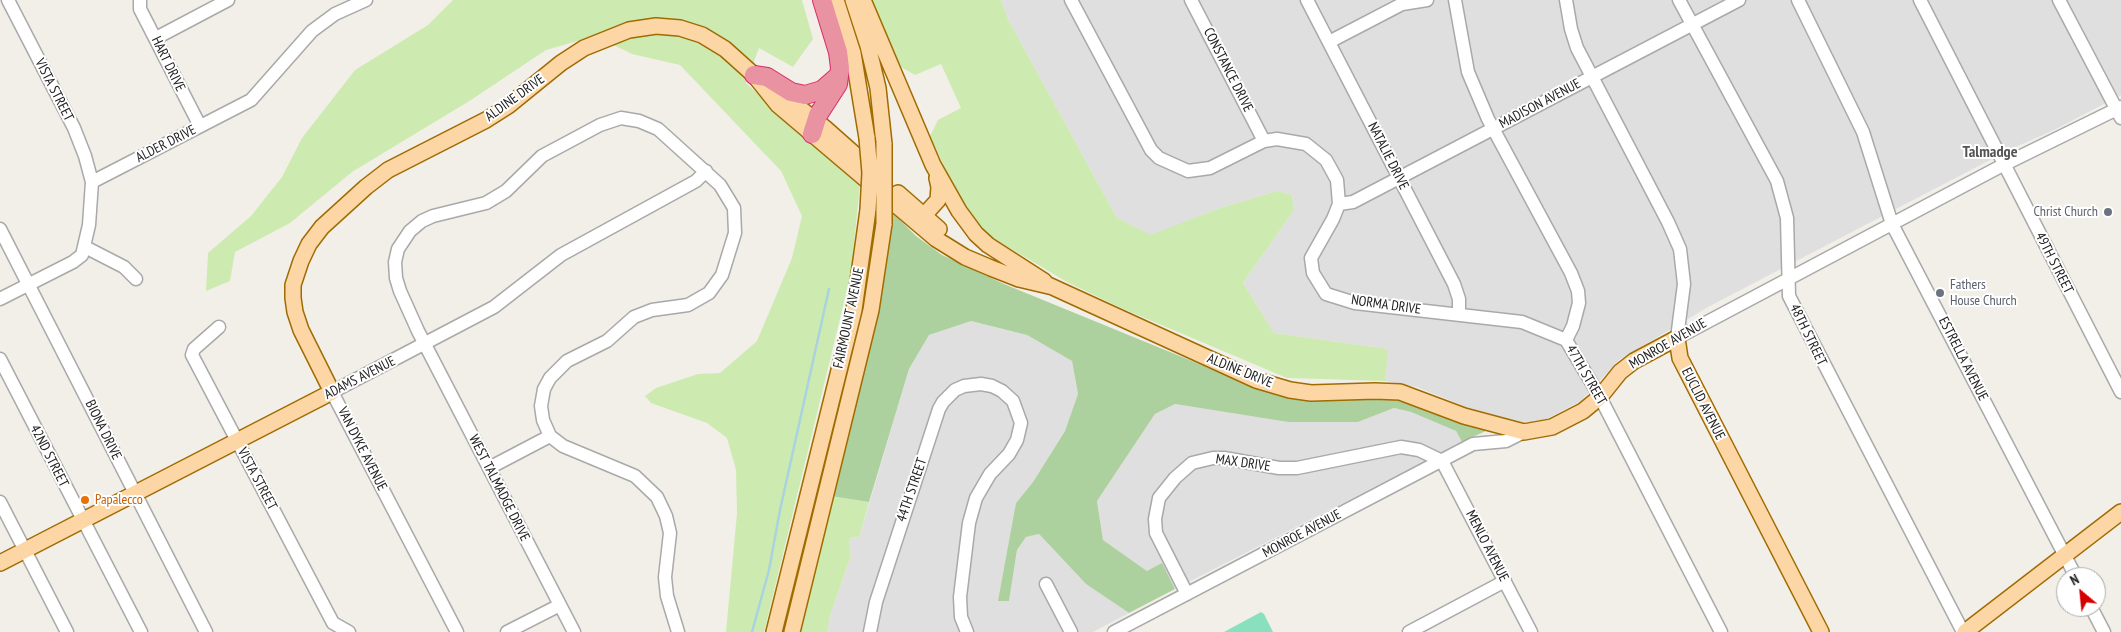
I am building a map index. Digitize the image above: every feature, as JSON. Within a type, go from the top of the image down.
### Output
[{"type":"highway","points":[[814,127],[836,89],[838,76],[838,52],[822,0]]},
{"type":"highway","points":[[754,75],[767,77],[791,92],[805,95],[822,90],[838,76]]},
{"type":"main road","name":"FAIRMOUNT AVENUE","points":[[774,632],[854,310],[868,210],[870,172],[862,97],[854,53],[836,0]]},
{"type":"main road","name":"FAIRMOUNT AVENUE","points":[[792,632],[871,310],[884,224],[884,144],[878,88],[868,46],[853,0]]},
{"type":"main road","points":[[863,0],[933,165],[959,211],[976,234],[988,245],[1053,288]]},
{"type":"main road","name":"ALDINE DRIVE","points":[[300,261],[309,244],[322,227],[366,187],[388,170],[486,120],[508,106],[561,63],[584,48],[607,37],[629,30],[656,26],[680,28],[702,35],[725,49],[754,75],[779,91],[814,127],[965,257],[1019,279],[1053,288],[1256,380],[1290,390],[1312,393],[1400,392],[1464,416],[1524,432]]},
{"type":"main road","points":[[920,220],[935,205],[939,194],[933,165]]},
{"type":"main road","name":"VAN DYKE AVENUE","points":[[300,261],[293,285],[295,312],[301,330],[332,392]]},
{"type":"main road","name":"MONROE AVENUE","points":[[1524,432],[1552,427],[1583,411],[1600,397],[1620,372],[1634,361],[1678,338]]},
{"type":"main road","name":"EUCLID AVENUE","points":[[1678,338],[1680,358],[1821,632]]},
{"type":"main road","name":"ADAMS AVENUE","points":[[0,564],[332,392]]},
{"type":"main road","points":[[1964,632],[2121,512]]},
{"type":"street","name":"VISTA STREET","points":[[8,0],[74,128],[85,156],[92,182]]},
{"type":"street","name":"HART DRIVE","points":[[140,0],[140,9],[200,126]]},
{"type":"street","points":[[156,38],[228,0]]},
{"type":"street","name":"ALDER DRIVE","points":[[92,182],[251,100],[312,31],[334,14],[366,0]]},
{"type":"street","points":[[1071,0],[1151,150],[1159,158],[1188,171],[1210,168],[1264,141],[1278,139],[1306,144],[1326,160],[1337,180],[1339,204]]},
{"type":"street","name":"CONSTANCE DRIVE","points":[[1192,0],[1264,141]]},
{"type":"street","name":"NATALIE DRIVE","points":[[1307,0],[1454,284],[1459,299],[1460,315]]},
{"type":"street","points":[[1329,42],[1402,4],[1427,0]]},
{"type":"street","name":"47TH STREET","points":[[1456,0],[1468,72],[1493,129],[1571,272],[1578,291],[1579,303],[1573,326],[1566,340],[1600,397],[1721,632]]},
{"type":"street","name":"EUCLID AVENUE","points":[[1566,0],[1570,29],[1577,48],[1671,227],[1680,249],[1684,284],[1678,338]]},
{"type":"street","name":"48TH STREET","points":[[1679,0],[1777,181],[1787,218],[1789,296],[1964,632]]},
{"type":"street","name":"MADISON AVENUE","points":[[1339,204],[1353,202],[1740,0]]},
{"type":"street","name":"ESTRELLA AVENUE","points":[[1798,0],[1863,132],[1892,224],[2071,567]]},
{"type":"street","name":"49TH STREET","points":[[1920,0],[2121,392]]},
{"type":"street","points":[[2059,0],[2120,111]]},
{"type":"street","name":"MONROE AVENUE","points":[[1678,338],[2003,165],[2120,111]]},
{"type":"street","name":"WEST TALMADGE DRIVE","points":[[550,436],[543,420],[541,406],[544,389],[558,368],[607,341],[634,317],[652,310],[688,305],[700,300],[717,283],[722,275],[735,233],[735,220],[729,197],[720,184],[658,129],[639,121],[622,118],[600,125],[542,156],[506,191],[486,203],[433,216],[422,221],[406,237],[398,249],[395,262],[396,278],[400,291],[425,344],[574,632]]},
{"type":"street","name":"ADAMS AVENUE","points":[[332,392],[494,307],[561,255],[696,181],[706,171]]},
{"type":"street","points":[[0,299],[73,262],[82,254],[85,247],[92,182]]},
{"type":"street","name":"NORMA DRIVE","points":[[1339,204],[1333,219],[1311,258],[1313,273],[1326,294],[1355,303],[1522,322],[1566,340]]},
{"type":"street","name":"BIONA DRIVE","points":[[0,229],[206,632]]},
{"type":"street","points":[[85,247],[124,267],[136,279]]},
{"type":"street","name":"VISTA STREET","points":[[220,327],[194,349],[192,355],[334,623],[348,632]]},
{"type":"street","name":"42ND STREET","points":[[0,359],[141,632]]},
{"type":"street","name":"44TH STREET","points":[[870,632],[876,602],[898,531],[943,402],[964,386],[992,386],[1002,391],[1013,401],[1021,423],[1017,440],[1009,454],[990,474],[976,498],[969,523],[960,598],[962,617],[968,632]]},
{"type":"street","name":"VAN DYKE AVENUE","points":[[332,392],[457,632]]},
{"type":"street","name":"MONROE AVENUE","points":[[1114,632],[1473,444],[1506,441],[1524,432]]},
{"type":"street","points":[[489,468],[550,436],[573,452],[635,476],[657,497],[666,516],[670,533],[665,577],[667,596],[678,632]]},
{"type":"street","name":"MAX DRIVE","points":[[1188,594],[1156,533],[1155,518],[1158,498],[1174,478],[1192,463],[1213,458],[1224,458],[1279,468],[1297,468],[1402,447],[1420,450],[1442,460]]},
{"type":"street","name":"MENLO AVENUE","points":[[1442,460],[1531,632]]},
{"type":"street","points":[[0,502],[67,632]]},
{"type":"street","points":[[1409,632],[1505,581]]},
{"type":"street","points":[[1046,584],[1071,632]]},
{"type":"street","points":[[507,632],[560,605]]},
{"type":"street","points":[[2096,617],[2104,632]]},
{"type":"shaded area","points":[[1001,0],[2121,0],[2121,95],[2052,131],[2013,148],[1708,307],[1619,360],[1581,401],[1541,422],[1532,424],[1483,414],[1417,387],[1385,381],[1387,349],[1274,333],[1243,283],[1294,210],[1292,195],[1277,191],[1217,209],[1151,236],[1117,218],[1009,21]]},
{"type":"shaded area","points":[[971,321],[1027,335],[1072,361],[1078,395],[1065,431],[1033,482],[1016,503],[1009,601],[1017,550],[1026,537],[1039,534],[1086,584],[1129,613],[1093,632],[827,632],[830,616],[851,555],[849,543],[851,537],[859,538],[909,369],[929,335]]},
{"type":"shaded area","points":[[1175,404],[1288,422],[1358,422],[1394,408],[1411,412],[1456,431],[1462,442],[1175,589],[1162,564],[1147,571],[1103,540],[1097,501],[1155,414]]},
{"type":"green space","points":[[453,0],[802,0],[813,39],[793,67],[759,48],[746,83],[860,185],[851,273],[764,632],[726,632],[737,513],[736,470],[727,438],[707,423],[651,403],[645,396],[656,388],[698,374],[720,373],[757,341],[792,258],[802,216],[781,171],[680,65],[632,54],[595,36],[546,50],[471,100],[352,172],[290,223],[235,252],[230,281],[206,291],[208,253],[251,216],[282,177],[302,138],[355,70],[428,25]]},
{"type":"green space","points":[[870,0],[1001,0],[1009,21],[1117,218],[1151,235],[1217,209],[1277,191],[1292,195],[1294,210],[1243,283],[1274,333],[1388,349],[1385,381],[1287,378],[1121,308],[1067,282],[988,235],[963,207],[930,136],[938,120],[961,108],[941,64],[915,75],[901,67]]},
{"type":"green space","points":[[892,212],[916,236],[942,255],[1004,284],[1253,386],[1387,398],[1420,406],[1488,430],[1462,442],[1456,431],[1411,412],[1394,408],[1358,422],[1288,422],[1175,404],[1155,414],[1097,501],[1103,540],[1147,571],[1162,563],[1175,589],[1129,613],[1086,584],[1039,534],[1026,537],[1017,550],[1009,601],[998,601],[1016,503],[1033,482],[1065,431],[1078,394],[1072,361],[1027,335],[971,321],[929,335],[909,369],[869,502],[831,496],[878,318]]},
{"type":"green space","points":[[831,496],[869,502],[859,538],[851,537],[849,543],[851,555],[830,616],[827,632],[798,632]]},
{"type":"green space","points":[[1261,612],[1264,614],[1273,632],[1224,632]]},
{"type":"waterway","points":[[752,632],[769,570],[780,510],[829,289]]},
{"type":"place","name":"Christ Church","points":[[2108,212]]},
{"type":"place","name":"Fathers House Church","points":[[1940,293]]},
{"type":"place","name":"Papalecco","points":[[85,500]]},
{"type":"district","name":"Talmadge","points":[[1990,152]]}]
